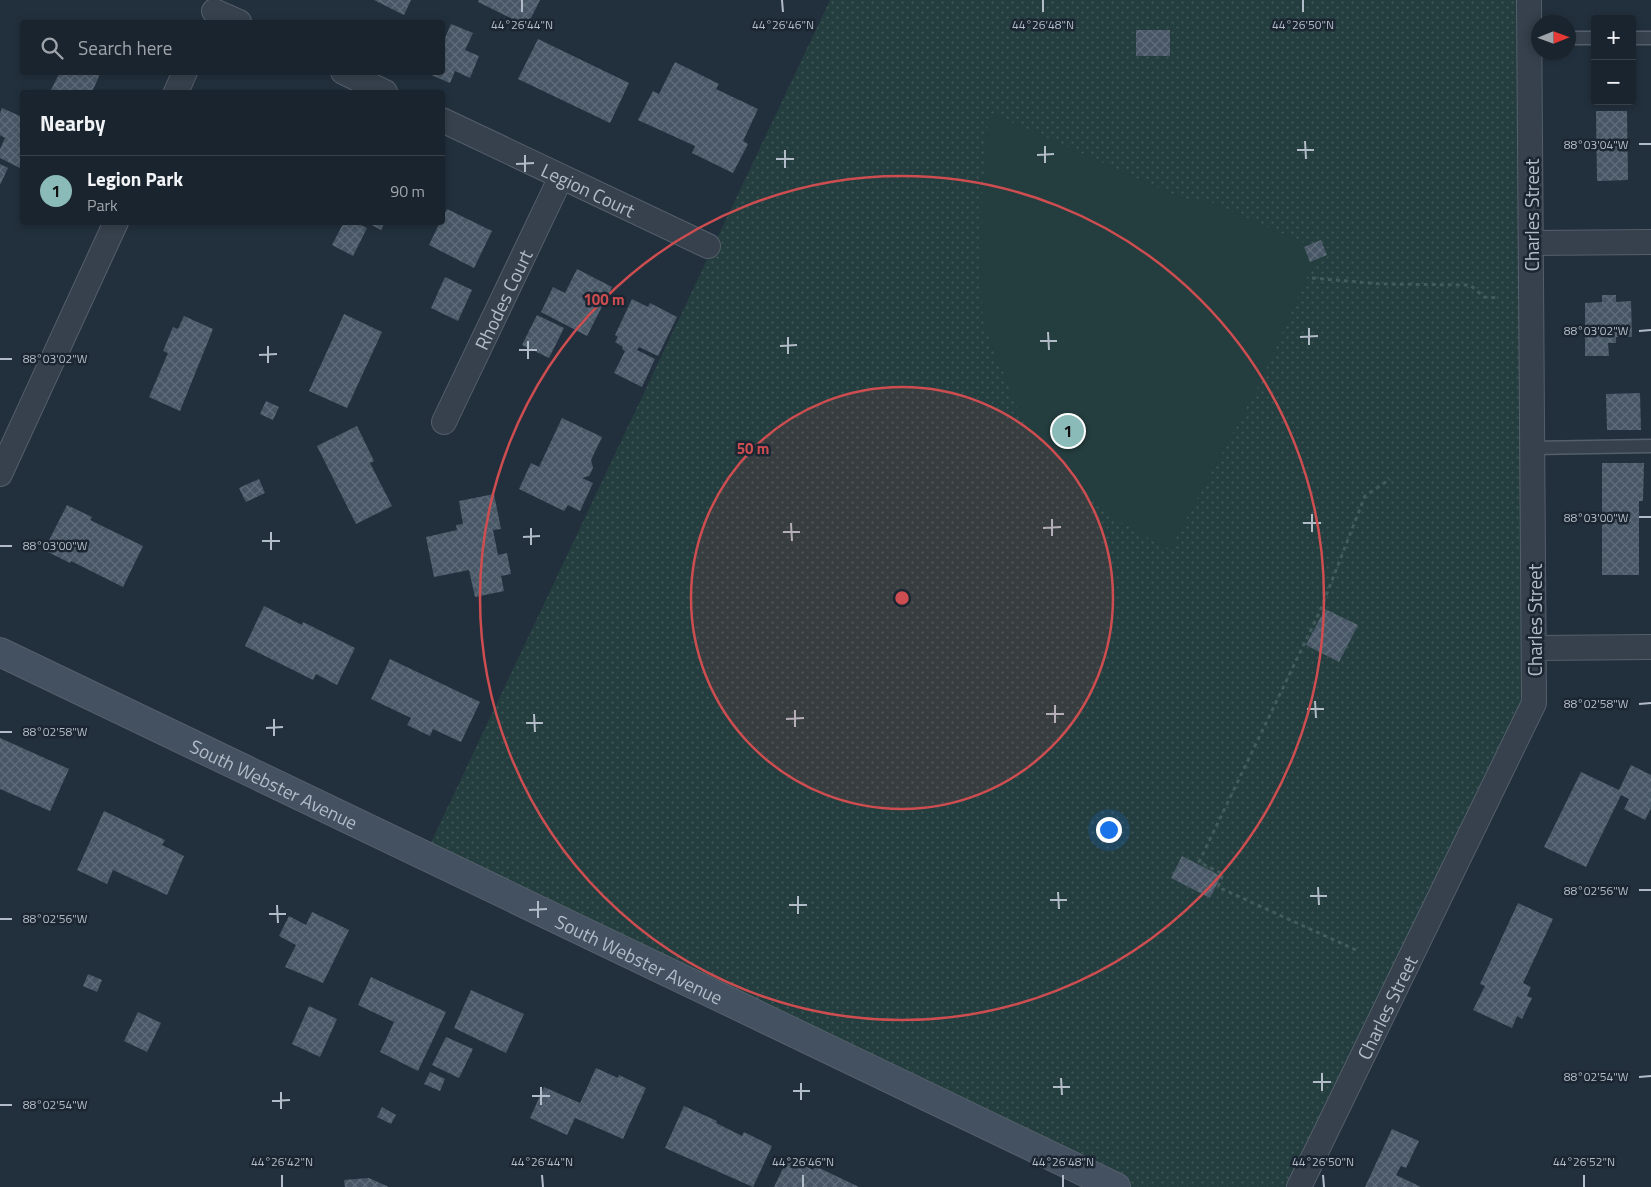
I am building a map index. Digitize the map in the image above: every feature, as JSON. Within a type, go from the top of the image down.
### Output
[{"type":"street","name":"Charles Street","points":[[1529,0],[1531,16]]},
{"type":"street","points":[[214,11],[234,20]]},
{"type":"street","name":"Charles Street","points":[[1299,1187],[1534,703],[1531,243],[1534,60]]},
{"type":"street","points":[[177,90],[184,75]]},
{"type":"street","points":[[349,75],[381,90]]},
{"type":"street","name":"Legion Court","points":[[445,121],[708,246]]},
{"type":"street","name":"Rhodes Court","points":[[444,422],[561,177]]},
{"type":"street","points":[[0,474],[115,225]]},
{"type":"street","points":[[1531,243],[1651,242]]},
{"type":"street","points":[[1534,648],[1651,647]]},
{"type":"street","name":"South Webster Avenue","points":[[0,652],[1116,1187]]},
{"type":"lane","points":[[1576,38],[1591,38]]},
{"type":"lane","points":[[1636,38],[1651,38]]},
{"type":"lane","points":[[1532,448],[1651,446]]},
{"type":"path","points":[[1312,278],[1381,284],[1470,286],[1484,297],[1499,298]]},
{"type":"path","points":[[1356,950],[1218,887],[1223,874],[1199,862],[1320,611],[1365,496],[1390,478]]},
{"type":"green space","points":[[830,0],[1529,0],[1534,703],[1299,1187],[1116,1187],[425,855]]},
{"type":"green space","points":[[989,112],[1184,199],[1211,202],[1306,244],[1314,262],[1261,381],[1170,549],[1127,526],[1102,508],[1078,488],[1055,464],[1027,427],[1015,403],[999,360],[997,361],[983,321],[981,279],[982,194]]},
{"type":"building","points":[[374,0],[411,0],[404,15]]},
{"type":"building","points":[[479,0],[540,0],[527,26],[478,2]]},
{"type":"building","points":[[451,24],[473,33],[465,50],[479,56],[470,78],[455,71],[450,83],[431,75],[445,75],[445,38]]},
{"type":"building","points":[[1136,30],[1170,30],[1170,56],[1136,56]]},
{"type":"building","points":[[538,39],[629,83],[610,123],[518,79]]},
{"type":"building","points":[[675,62],[719,84],[716,89],[758,109],[743,141],[748,144],[733,173],[692,153],[695,146],[638,120],[653,91],[659,94]]},
{"type":"building","points":[[58,75],[100,75],[93,90],[51,90]]},
{"type":"building","points":[[2,108],[20,116],[20,168],[0,158],[0,149],[5,138],[0,135],[0,113]]},
{"type":"building","points":[[1596,111],[1627,111],[1628,180],[1597,181]]},
{"type":"building","points":[[0,164],[8,168],[0,185]]},
{"type":"building","points":[[447,209],[492,231],[474,268],[429,245],[439,225],[445,225],[445,213]]},
{"type":"building","points":[[342,225],[361,225],[367,228],[353,256],[332,245]]},
{"type":"building","points":[[372,225],[384,225],[381,230]]},
{"type":"building","points":[[1321,240],[1327,255],[1310,262],[1304,247]]},
{"type":"building","points":[[577,269],[612,287],[587,336],[541,312],[553,287],[565,293]]},
{"type":"building","points":[[445,277],[472,290],[458,321],[431,308]]},
{"type":"building","points":[[1602,295],[1616,295],[1616,302],[1631,301],[1632,337],[1616,337],[1616,343],[1608,343],[1609,356],[1585,356],[1585,303],[1602,302]]},
{"type":"building","points":[[632,299],[648,307],[650,303],[677,317],[658,356],[639,347],[637,350],[655,359],[642,387],[614,373],[625,351],[622,349],[623,347],[615,342],[618,337],[615,335]]},
{"type":"building","points":[[344,314],[382,332],[347,408],[309,391]]},
{"type":"building","points":[[537,315],[564,328],[549,358],[522,345]]},
{"type":"building","points":[[184,316],[213,329],[180,411],[149,397],[168,353],[163,351],[173,327],[178,329]]},
{"type":"building","points":[[1640,393],[1641,430],[1607,430],[1606,394]]},
{"type":"building","points":[[266,401],[279,407],[273,420],[260,414]]},
{"type":"building","points":[[562,418],[602,437],[591,460],[593,468],[589,476],[582,478],[593,483],[580,511],[568,505],[564,511],[519,489],[531,463],[539,467]]},
{"type":"building","points":[[357,426],[374,461],[370,463],[392,506],[356,524],[317,446]]},
{"type":"building","points":[[1602,463],[1644,463],[1643,501],[1639,501],[1639,575],[1602,575]]},
{"type":"building","points":[[259,479],[265,493],[246,502],[239,488]]},
{"type":"building","points":[[494,494],[501,529],[493,530],[498,555],[507,553],[511,574],[501,576],[504,591],[475,597],[469,570],[434,577],[426,537],[457,530],[456,525],[463,524],[459,501]]},
{"type":"building","points":[[67,505],[92,517],[90,520],[143,546],[123,587],[44,550]]},
{"type":"building","points":[[264,606],[302,625],[303,622],[355,648],[337,685],[316,674],[313,680],[245,646]]},
{"type":"building","points":[[1325,609],[1358,625],[1339,662],[1306,645]]},
{"type":"building","points":[[390,659],[480,702],[461,742],[433,729],[430,736],[407,725],[411,718],[371,699]]},
{"type":"building","points":[[0,738],[69,769],[50,811],[0,789]]},
{"type":"building","points":[[1631,765],[1651,775],[1651,808],[1645,820],[1624,809],[1629,799],[1621,795],[1586,867],[1544,847],[1581,772],[1619,790]]},
{"type":"building","points":[[104,811],[165,840],[162,845],[184,856],[167,895],[113,870],[107,884],[77,870]]},
{"type":"building","points":[[1182,856],[1221,876],[1210,898],[1171,878]]},
{"type":"building","points":[[1518,903],[1553,919],[1523,983],[1531,987],[1527,996],[1532,998],[1522,1019],[1517,1016],[1512,1028],[1473,1010],[1485,986],[1480,984]]},
{"type":"building","points":[[312,912],[349,930],[323,983],[285,967],[296,945],[279,936],[289,916],[306,925]]},
{"type":"building","points":[[88,974],[102,980],[97,992],[83,986]]},
{"type":"building","points":[[371,977],[446,1012],[418,1071],[380,1052],[394,1022],[358,1005]]},
{"type":"building","points":[[471,990],[524,1014],[506,1053],[454,1028]]},
{"type":"building","points":[[309,1006],[337,1019],[320,1057],[292,1044]]},
{"type":"building","points":[[138,1012],[161,1023],[147,1052],[124,1041]]},
{"type":"building","points":[[446,1037],[473,1049],[459,1078],[432,1065]]},
{"type":"building","points":[[596,1068],[618,1078],[619,1075],[646,1088],[623,1139],[575,1118],[567,1135],[530,1118],[544,1087],[580,1103]]},
{"type":"building","points":[[430,1072],[445,1079],[440,1091],[424,1084]]},
{"type":"building","points":[[684,1106],[717,1121],[716,1123],[742,1136],[744,1132],[772,1146],[753,1187],[665,1148]]},
{"type":"building","points":[[382,1107],[396,1115],[391,1124],[377,1117]]},
{"type":"building","points":[[1392,1129],[1419,1141],[1406,1168],[1401,1166],[1396,1175],[1421,1187],[1365,1187]]},
{"type":"building","points":[[788,1158],[813,1170],[815,1166],[859,1187],[774,1187]]},
{"type":"building","points":[[369,1178],[389,1187],[345,1187],[344,1180]]},
{"type":"place","name":"Legion Park","points":[[1068,431]]}]
